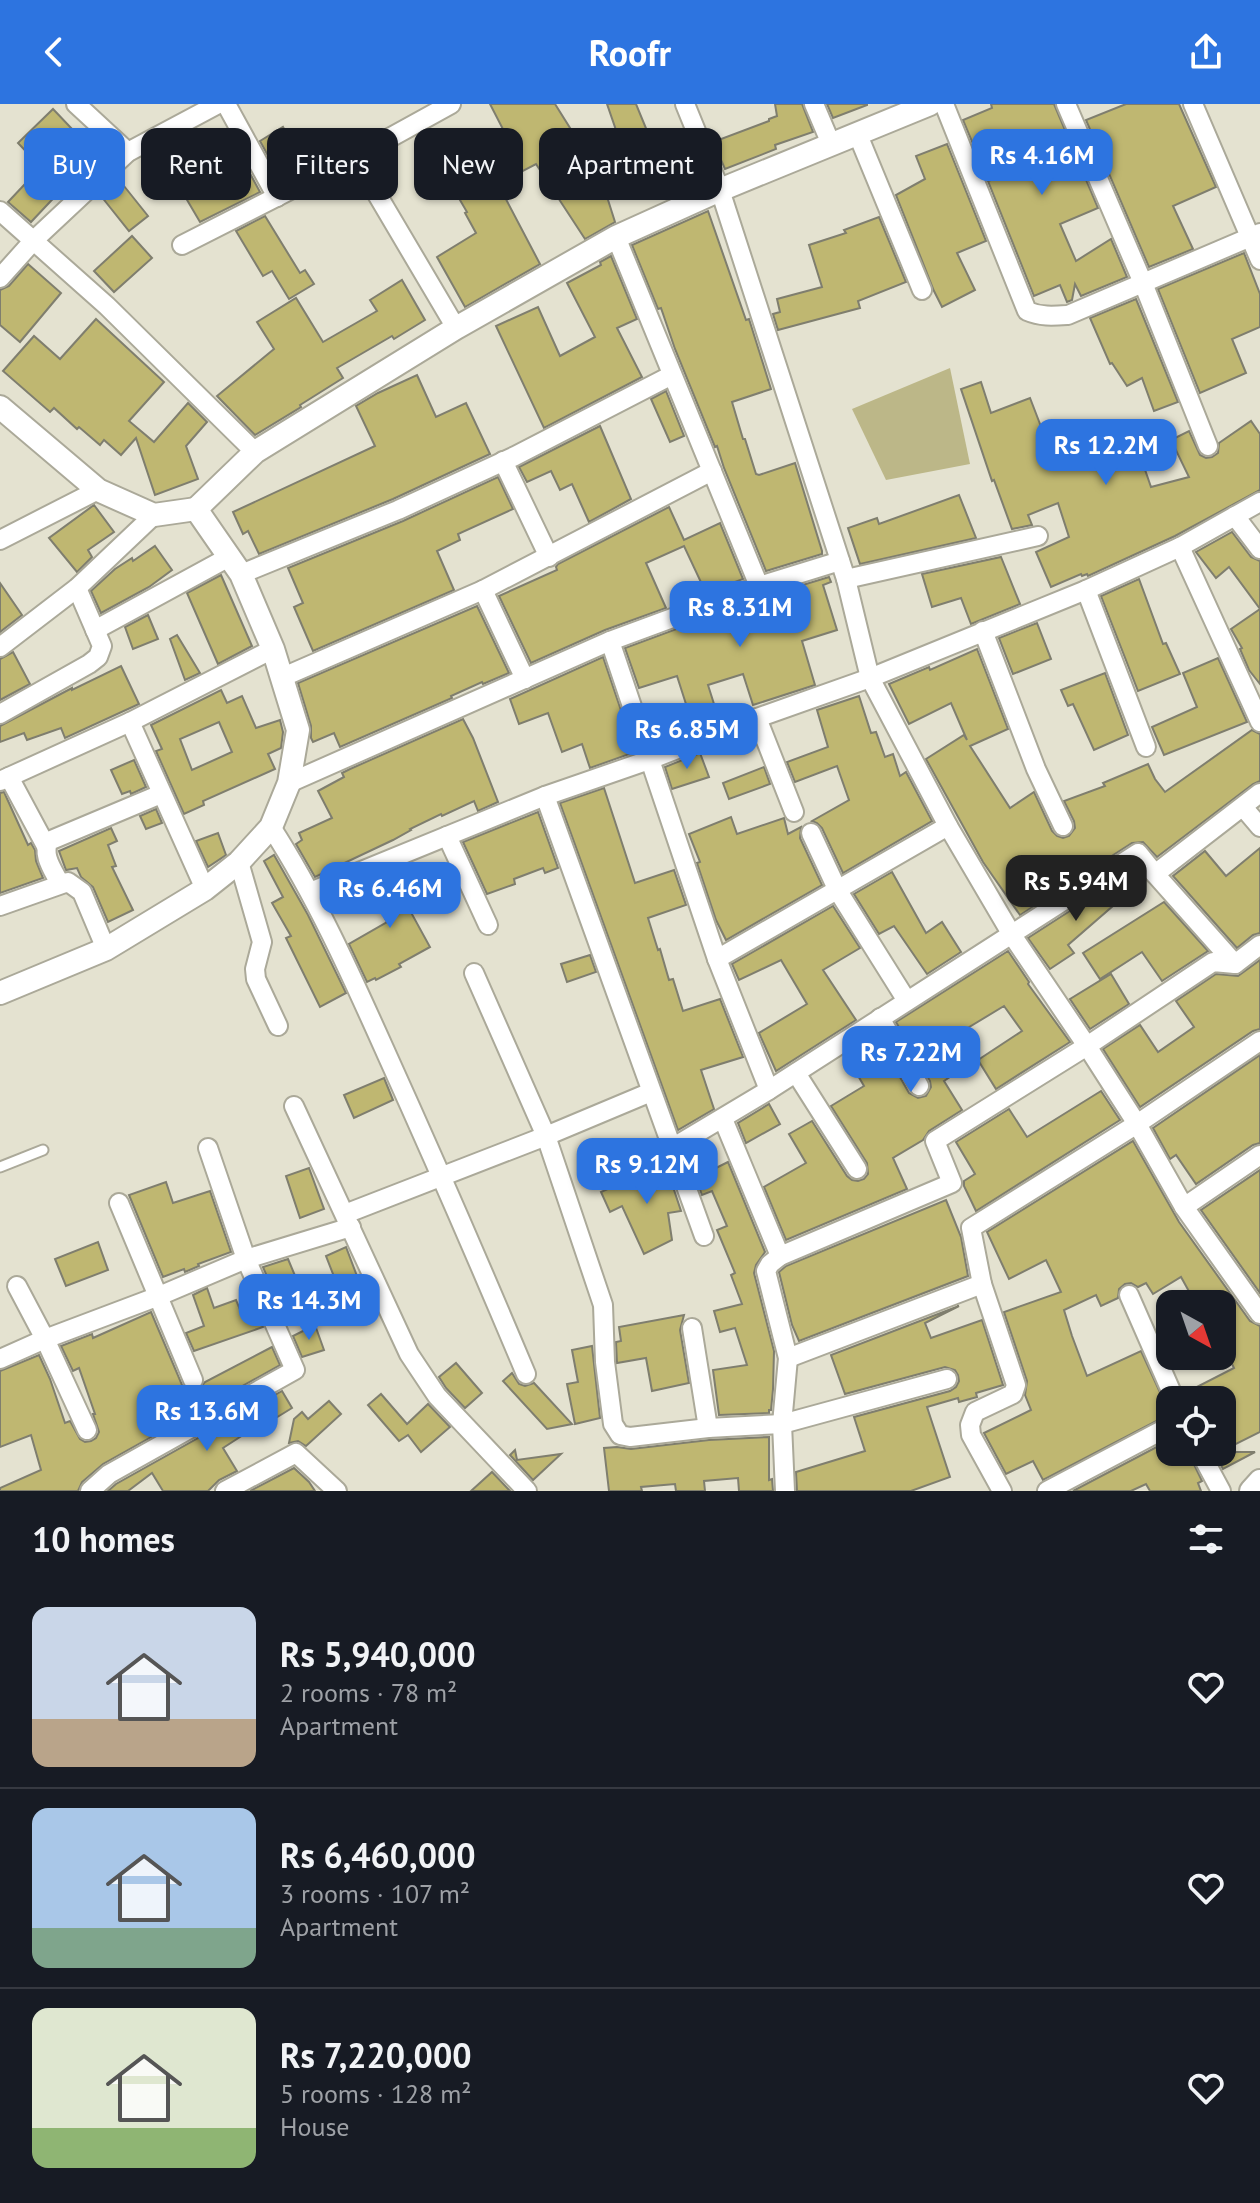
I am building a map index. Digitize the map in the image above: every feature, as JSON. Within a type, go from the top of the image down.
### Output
[{"type":"street","points":[[76,104],[128,152]]},
{"type":"street","points":[[0,278],[34,240],[128,152],[218,104]]},
{"type":"street","points":[[226,104],[267,179]]},
{"type":"street","points":[[398,133],[451,104]]},
{"type":"street","points":[[685,104],[695,128]]},
{"type":"street","points":[[814,104],[831,144]]},
{"type":"street","points":[[722,189],[930,104]]},
{"type":"street","points":[[944,104],[1027,311],[1047,317],[1068,315],[1255,235]]},
{"type":"street","points":[[1066,104],[1143,283],[1208,446]]},
{"type":"street","points":[[1193,104],[1255,235],[1260,260]]},
{"type":"street","points":[[858,135],[922,290]]},
{"type":"street","points":[[722,196],[843,570],[870,678],[948,826],[1012,935],[1137,1124],[1184,1207],[1260,1314]]},
{"type":"street","points":[[182,245],[271,200]]},
{"type":"street","points":[[380,200],[456,328]]},
{"type":"street","points":[[0,407],[98,490],[154,515],[196,509],[255,452],[456,328],[616,237],[698,200]]},
{"type":"street","points":[[0,211],[107,306],[255,452]]},
{"type":"street","points":[[616,237],[759,586]]},
{"type":"street","points":[[95,630],[235,566],[398,510],[503,461],[672,375]]},
{"type":"street","points":[[503,461],[549,557]]},
{"type":"street","points":[[283,677],[483,590],[712,471]]},
{"type":"street","points":[[0,540],[98,490]]},
{"type":"street","points":[[310,892],[545,796],[870,678],[1086,590],[1180,547],[1260,502]]},
{"type":"street","points":[[0,993],[106,949],[205,889],[239,862],[271,827],[289,783],[298,730],[283,677],[235,566],[196,509]]},
{"type":"street","points":[[0,647],[77,588],[154,515]]},
{"type":"street","points":[[1235,516],[1260,549]]},
{"type":"street","points":[[289,783],[610,641],[759,586],[1038,536]]},
{"type":"street","points":[[1180,547],[1260,722]]},
{"type":"street","points":[[0,714],[98,657],[102,646],[77,588]]},
{"type":"street","points":[[483,590],[525,679]]},
{"type":"street","points":[[1086,590],[1146,747]]},
{"type":"street","points":[[983,631],[1036,769],[1063,826]]},
{"type":"street","points":[[610,641],[717,959],[769,1090]]},
{"type":"street","points":[[46,846],[4,779],[130,722],[273,649]]},
{"type":"street","points":[[757,718],[794,812]]},
{"type":"street","points":[[130,722],[205,889]]},
{"type":"street","points":[[1155,874],[1260,793]]},
{"type":"street","points":[[60,884],[46,853],[49,841],[161,794]]},
{"type":"street","points":[[545,796],[704,1236]]},
{"type":"street","points":[[1243,807],[1260,827]]},
{"type":"street","points":[[717,959],[948,826]]},
{"type":"street","points":[[271,827],[310,892],[355,983],[526,1374]]},
{"type":"street","points":[[811,833],[838,891],[907,1001]]},
{"type":"street","points":[[447,836],[488,925]]},
{"type":"street","points":[[672,1148],[796,1073],[1138,853],[1235,964]]},
{"type":"street","points":[[239,862],[262,942],[255,969],[256,979],[278,1026]]},
{"type":"street","points":[[0,906],[68,882],[82,892],[106,949]]},
{"type":"street","points":[[785,1491],[782,1424],[788,1358],[766,1271],[770,1264],[780,1256],[952,1183],[935,1141],[1087,1046],[1213,962],[1235,964],[1260,945]]},
{"type":"street","points":[[474,973],[546,1136],[603,1305],[605,1362],[613,1424],[620,1435],[630,1437],[782,1424],[947,1379]]},
{"type":"street","points":[[880,1018],[919,1086]]},
{"type":"street","points":[[1002,1491],[971,1435],[970,1425],[975,1412],[1013,1394],[1016,1385],[982,1284],[971,1228],[1137,1124],[1260,1041]]},
{"type":"street","points":[[796,1073],[857,1169]]},
{"type":"street","points":[[0,1359],[348,1220],[442,1176],[651,1092]]},
{"type":"street","points":[[294,1106],[409,1354],[437,1396],[527,1491]]},
{"type":"street","points":[[723,1119],[780,1256]]},
{"type":"street","points":[[90,1491],[109,1474],[295,1370],[246,1259],[208,1148]]},
{"type":"street","points":[[1184,1207],[1260,1155]]},
{"type":"street","points":[[119,1203],[193,1380]]},
{"type":"street","points":[[788,1358],[982,1284]]},
{"type":"street","points":[[17,1286],[87,1430]]},
{"type":"street","points":[[1129,1295],[1169,1386]]},
{"type":"street","points":[[692,1328],[708,1428]]},
{"type":"street","points":[[1047,1491],[1156,1433]]},
{"type":"street","points":[[225,1491],[296,1453],[337,1491]]},
{"type":"street","points":[[1208,1466],[1221,1491]]},
{"type":"street","points":[[1251,1491],[1260,1481]]},
{"type":"lane","points":[[0,1167],[43,1150]]},
{"type":"shaded area","points":[[950,368],[970,464],[886,480],[852,409]]},
{"type":"building","points":[[490,104],[555,104],[570,128],[539,128],[539,169],[536,164],[523,171],[523,128],[502,128]]},
{"type":"building","points":[[607,104],[636,104],[646,128],[615,128]]},
{"type":"building","points":[[775,104],[802,104],[813,132],[775,145],[776,149],[725,169],[722,139],[777,116]]},
{"type":"building","points":[[827,104],[867,104],[867,105],[833,118]]},
{"type":"building","points":[[991,104],[1054,104],[1098,208],[1060,224],[1076,261],[1111,239],[1127,277],[1081,296],[1075,284],[1072,300],[1067,302],[1060,285],[1034,296],[988,181],[1000,177],[984,139],[973,144],[963,120],[992,108]]},
{"type":"building","points":[[1126,104],[1179,104],[1216,187],[1173,206],[1193,249],[1149,267],[1086,120]]},
{"type":"building","points":[[53,109],[71,128],[33,128]]},
{"type":"building","points":[[267,137],[267,154],[260,141]]},
{"type":"building","points":[[947,144],[986,241],[957,253],[975,290],[942,307],[896,195],[925,179],[916,156]]},
{"type":"building","points":[[251,175],[260,192],[251,196]]},
{"type":"building","points":[[24,185],[24,200],[52,200],[31,222],[8,202]]},
{"type":"building","points":[[125,187],[148,216],[129,231],[104,200],[125,200]]},
{"type":"building","points":[[187,200],[244,200],[200,222]]},
{"type":"building","points":[[460,200],[506,200],[540,264],[465,307],[437,257],[476,233]]},
{"type":"building","points":[[560,200],[608,200],[615,222],[585,239]]},
{"type":"building","points":[[708,211],[746,320],[749,319],[771,389],[732,402],[743,439],[756,474],[795,463],[822,551],[822,554],[766,571],[661,308],[658,309],[632,245]]},
{"type":"building","points":[[265,216],[300,273],[305,270],[314,284],[289,299],[272,271],[263,276],[236,231]]},
{"type":"building","points":[[879,217],[906,282],[858,301],[860,308],[778,330],[773,314],[780,312],[777,299],[822,287],[809,245],[846,233],[844,230]]},
{"type":"building","points":[[132,236],[152,258],[114,292],[94,271]]},
{"type":"building","points":[[1244,253],[1260,294],[1260,327],[1232,339],[1246,373],[1200,393],[1158,289]]},
{"type":"building","points":[[611,256],[637,319],[617,328],[642,377],[544,428],[496,326],[538,307],[560,356],[595,337],[567,283],[601,265],[600,262]]},
{"type":"building","points":[[28,264],[61,293],[20,342],[0,325],[0,290],[9,286]]},
{"type":"building","points":[[402,280],[425,320],[337,368],[343,378],[301,407],[255,435],[217,396],[274,349],[257,322],[296,298],[323,342],[377,311],[370,300]]},
{"type":"building","points":[[1136,299],[1178,402],[1154,411],[1142,378],[1127,386],[1110,364],[1090,318]]},
{"type":"building","points":[[96,319],[164,382],[129,421],[154,442],[188,403],[207,422],[186,446],[198,479],[155,495],[136,438],[121,455],[104,440],[100,445],[54,408],[50,412],[3,371],[34,336],[60,359]]},
{"type":"building","points":[[417,375],[436,417],[466,403],[490,454],[393,499],[259,554],[248,531],[243,534],[233,512],[375,446],[356,406]]},
{"type":"building","points":[[981,382],[991,413],[1030,398],[1055,463],[1133,435],[1151,487],[1189,477],[1171,440],[1189,431],[1200,455],[1212,457],[1218,453],[1219,443],[1251,421],[1260,434],[1260,490],[1175,536],[1088,576],[1081,574],[1051,587],[1036,552],[1069,537],[1058,503],[1028,515],[1032,525],[1012,529],[961,389]]},
{"type":"building","points":[[666,391],[684,436],[670,442],[651,399]]},
{"type":"building","points":[[600,426],[631,499],[589,522],[572,484],[560,490],[551,471],[527,482],[519,467]]},
{"type":"building","points":[[498,477],[513,509],[458,534],[460,540],[437,551],[454,590],[313,651],[294,607],[303,603],[288,568],[403,521]]},
{"type":"building","points":[[959,495],[976,538],[860,564],[848,528],[877,518],[879,524]]},
{"type":"building","points":[[94,505],[114,532],[88,550],[92,557],[77,572],[49,538]]},
{"type":"building","points":[[669,507],[684,540],[720,523],[743,579],[706,593],[684,546],[646,563],[666,608],[605,630],[531,663],[499,596],[557,570],[558,564]]},
{"type":"building","points":[[1232,532],[1251,557],[1260,561],[1260,609],[1229,567],[1216,578],[1196,552]]},
{"type":"building","points":[[155,546],[172,570],[149,587],[101,613],[91,591],[115,569]]},
{"type":"building","points":[[1001,557],[1020,604],[971,624],[961,598],[932,607],[922,574]]},
{"type":"building","points":[[221,575],[252,646],[218,664],[187,593]]},
{"type":"building","points":[[829,577],[831,582],[823,585],[837,630],[802,641],[815,685],[753,705],[743,674],[708,685],[719,720],[694,729],[677,676],[639,688],[625,648],[763,597]]},
{"type":"building","points":[[1139,579],[1163,644],[1166,643],[1180,674],[1138,691],[1101,596]]},
{"type":"building","points":[[0,583],[22,615],[0,632]]},
{"type":"building","points":[[477,606],[509,673],[482,682],[340,747],[334,733],[313,742],[298,683]]},
{"type":"building","points":[[1260,609],[1260,684],[1249,670],[1242,648],[1231,629]]},
{"type":"building","points":[[148,615],[158,639],[133,649],[125,627]]},
{"type":"building","points":[[1037,623],[1051,659],[1013,674],[999,638]]},
{"type":"building","points":[[177,635],[200,673],[185,680],[170,639]]},
{"type":"building","points":[[977,649],[1008,729],[970,746],[1010,808],[1034,792],[1057,836],[1069,836],[1075,828],[1064,801],[1105,786],[1103,783],[1148,764],[1165,792],[1252,730],[1260,734],[1260,781],[1157,857],[1143,842],[1132,843],[1020,915],[983,862],[926,759],[964,735],[967,740],[951,703],[909,724],[889,684]]},
{"type":"building","points":[[13,652],[30,684],[0,700],[0,659]]},
{"type":"building","points":[[603,657],[635,752],[590,768],[582,744],[562,752],[548,713],[519,724],[510,699]]},
{"type":"building","points":[[1218,658],[1247,722],[1164,755],[1152,727],[1197,707],[1183,673]]},
{"type":"building","points":[[121,666],[139,704],[65,738],[61,728],[27,740],[24,733],[0,742],[0,726]]},
{"type":"building","points":[[1105,673],[1128,735],[1094,750],[1073,704],[1068,706],[1061,690]]},
{"type":"building","points":[[221,690],[227,703],[242,696],[256,728],[280,720],[283,732],[281,748],[268,754],[275,769],[203,801],[204,805],[184,814],[156,751],[162,749],[151,725]],"holes":[[[219,722],[232,752],[192,770],[180,739]]]},
{"type":"building","points":[[859,696],[871,733],[876,732],[885,757],[893,754],[900,776],[906,772],[932,821],[843,873],[822,828],[812,821],[849,800],[837,766],[795,782],[787,762],[828,747],[817,710]]},
{"type":"building","points":[[463,719],[498,802],[478,811],[474,801],[441,814],[315,877],[296,844],[302,840],[299,833],[332,818],[318,791],[344,777],[342,773],[350,769]]},
{"type":"building","points":[[700,753],[709,777],[672,789],[665,767]]},
{"type":"building","points":[[134,760],[146,787],[131,794],[130,791],[122,794],[111,770]]},
{"type":"building","points":[[764,767],[770,784],[729,799],[723,783]]},
{"type":"building","points":[[604,788],[635,883],[674,870],[686,905],[648,918],[683,1011],[720,999],[743,1057],[701,1070],[714,1109],[678,1130],[560,803]]},
{"type":"building","points":[[4,792],[28,845],[31,843],[35,850],[43,878],[0,893],[0,793]]},
{"type":"building","points":[[156,809],[162,823],[146,829],[140,816]]},
{"type":"building","points":[[538,812],[558,868],[545,873],[543,868],[514,879],[515,884],[487,894],[463,842]]},
{"type":"building","points":[[731,817],[737,834],[784,818],[788,834],[801,827],[800,838],[822,885],[726,940],[716,920],[689,834]]},
{"type":"building","points":[[111,828],[117,841],[108,845],[116,866],[112,867],[133,910],[108,922],[93,887],[81,877],[77,868],[66,870],[59,851]]},
{"type":"building","points":[[218,833],[226,855],[208,867],[196,841]]},
{"type":"building","points":[[1260,848],[1260,933],[1237,948],[1173,876],[1205,851],[1226,876]]},
{"type":"building","points":[[274,855],[346,993],[320,1007],[286,938],[291,936],[272,903],[283,897],[264,861]]},
{"type":"building","points":[[397,869],[415,903],[408,907],[430,947],[399,964],[401,967],[367,982],[349,944],[387,922],[366,882]]},
{"type":"building","points":[[1135,869],[1142,877],[1109,898],[1114,905],[1068,945],[1074,953],[1050,969],[1028,938]]},
{"type":"building","points":[[892,872],[926,933],[942,922],[961,952],[927,974],[894,926],[879,934],[854,894]]},
{"type":"building","points":[[1164,902],[1208,951],[1162,981],[1142,952],[1100,979],[1083,953]]},
{"type":"building","points":[[833,906],[860,948],[823,970],[856,1020],[776,1071],[759,1033],[807,1004],[781,960],[739,980],[732,964]]},
{"type":"building","points":[[1008,951],[1070,1042],[996,1089],[978,1060],[1022,1031],[1004,1006],[961,1032],[978,1058],[944,1081],[962,1110],[893,1158],[907,1189],[786,1240],[764,1187],[806,1163],[789,1134],[812,1121],[847,1176],[858,1181],[868,1174],[867,1163],[831,1106],[864,1086],[846,1055],[876,1035],[909,1093],[918,1098],[926,1096],[931,1087],[930,1081],[896,1022]]},
{"type":"building","points":[[590,955],[596,972],[567,982],[561,964]]},
{"type":"building","points":[[1260,960],[1260,1029],[1140,1107],[1103,1049],[1140,1025],[1158,1052],[1194,1027],[1176,1001],[1216,974],[1238,976]]},
{"type":"building","points":[[1111,974],[1129,1004],[1090,1029],[1070,999]]},
{"type":"building","points":[[1260,1055],[1260,1143],[1196,1184],[1176,1155],[1170,1159],[1153,1128]]},
{"type":"building","points":[[384,1078],[393,1100],[354,1118],[344,1095]]},
{"type":"building","points":[[1101,1091],[1120,1120],[976,1211],[964,1186],[964,1181],[975,1174],[956,1142],[1009,1109],[1027,1137]]},
{"type":"building","points":[[769,1104],[780,1124],[746,1143],[738,1123]]},
{"type":"building","points":[[1133,1141],[1179,1222],[1228,1290],[1188,1290],[1181,1277],[1153,1294],[1146,1283],[1138,1287],[1131,1283],[1119,1289],[1118,1298],[1101,1306],[1096,1295],[1064,1310],[1087,1376],[1141,1351],[1157,1386],[1156,1421],[1043,1480],[1033,1461],[1006,1474],[984,1433],[1031,1410],[1025,1395],[1027,1381],[1004,1312],[1061,1292],[1046,1260],[1009,1279],[987,1232]]},
{"type":"building","points":[[728,1162],[765,1252],[754,1273],[774,1351],[769,1413],[719,1415],[713,1370],[747,1365],[735,1328],[720,1332],[714,1311],[742,1304],[731,1275],[735,1273],[717,1230],[727,1226],[712,1191],[702,1195],[696,1178]]},
{"type":"building","points":[[665,1163],[681,1211],[668,1213],[672,1240],[644,1254],[622,1206],[610,1212],[601,1192]]},
{"type":"building","points":[[309,1168],[324,1209],[300,1218],[286,1176]]},
{"type":"building","points":[[1260,1170],[1260,1293],[1201,1210]]},
{"type":"building","points":[[166,1182],[173,1203],[210,1191],[231,1252],[185,1272],[184,1269],[163,1277],[129,1195]]},
{"type":"building","points":[[946,1200],[961,1237],[968,1276],[799,1341],[779,1272],[786,1266]]},
{"type":"building","points":[[98,1242],[108,1270],[66,1286],[55,1259]]},
{"type":"building","points":[[346,1247],[360,1284],[340,1292],[326,1256]]},
{"type":"building","points":[[288,1259],[301,1290],[277,1300],[263,1267]]},
{"type":"building","points":[[207,1288],[214,1308],[236,1300],[241,1312],[254,1307],[263,1327],[194,1351],[186,1333],[204,1326],[193,1295]]},
{"type":"building","points":[[1236,1301],[1250,1321],[1260,1326],[1260,1432],[1236,1444],[1236,1386],[1199,1386],[1236,1370]]},
{"type":"building","points":[[959,1306],[925,1323],[931,1338],[982,1320],[1003,1385],[976,1393],[977,1397],[959,1402],[958,1398],[927,1407],[950,1477],[911,1491],[797,1491],[796,1472],[865,1451],[854,1417],[950,1391],[959,1381],[955,1370],[945,1367],[845,1394],[831,1355]]},
{"type":"building","points":[[151,1312],[186,1390],[198,1391],[205,1382],[272,1347],[280,1365],[103,1464],[82,1482],[78,1491],[0,1491],[0,1488],[41,1470],[31,1435],[0,1447],[0,1371],[39,1355],[65,1423],[70,1421],[80,1439],[91,1441],[99,1432],[95,1414],[79,1368],[73,1371],[61,1346],[92,1334],[93,1338]]},
{"type":"building","points":[[684,1315],[680,1330],[689,1383],[652,1391],[646,1358],[617,1363],[616,1342],[621,1341],[619,1327]]},
{"type":"building","points":[[315,1325],[324,1350],[302,1357],[293,1336]]},
{"type":"building","points":[[592,1346],[600,1418],[575,1424],[567,1384],[578,1382],[572,1350]]},
{"type":"building","points":[[456,1363],[482,1393],[465,1408],[439,1377]]},
{"type":"building","points":[[512,1373],[519,1384],[534,1383],[572,1424],[547,1429],[503,1381]]},
{"type":"building","points":[[282,1391],[292,1408],[223,1448],[237,1471],[219,1480],[208,1491],[163,1491],[152,1473],[128,1491],[108,1491],[116,1484]]},
{"type":"building","points":[[381,1394],[407,1424],[428,1404],[450,1427],[421,1452],[408,1435],[399,1441],[368,1405]]},
{"type":"building","points":[[329,1401],[341,1414],[306,1446],[298,1441],[289,1443],[294,1419],[302,1412],[308,1419]]},
{"type":"building","points":[[769,1437],[769,1480],[772,1479],[773,1491],[739,1491],[738,1478],[704,1481],[705,1491],[676,1491],[675,1484],[641,1487],[642,1491],[609,1491],[604,1448],[631,1449]]},
{"type":"building","points":[[1156,1447],[1156,1466],[1195,1466],[1202,1481],[1198,1483],[1201,1491],[1150,1491],[1146,1484],[1131,1491],[1073,1491]]},
{"type":"building","points":[[515,1450],[517,1460],[561,1454],[533,1480],[510,1455]]},
{"type":"building","points":[[1236,1452],[1255,1452],[1236,1462]]},
{"type":"building","points":[[294,1468],[315,1491],[250,1491]]},
{"type":"building","points":[[492,1472],[510,1491],[471,1491]]}]
